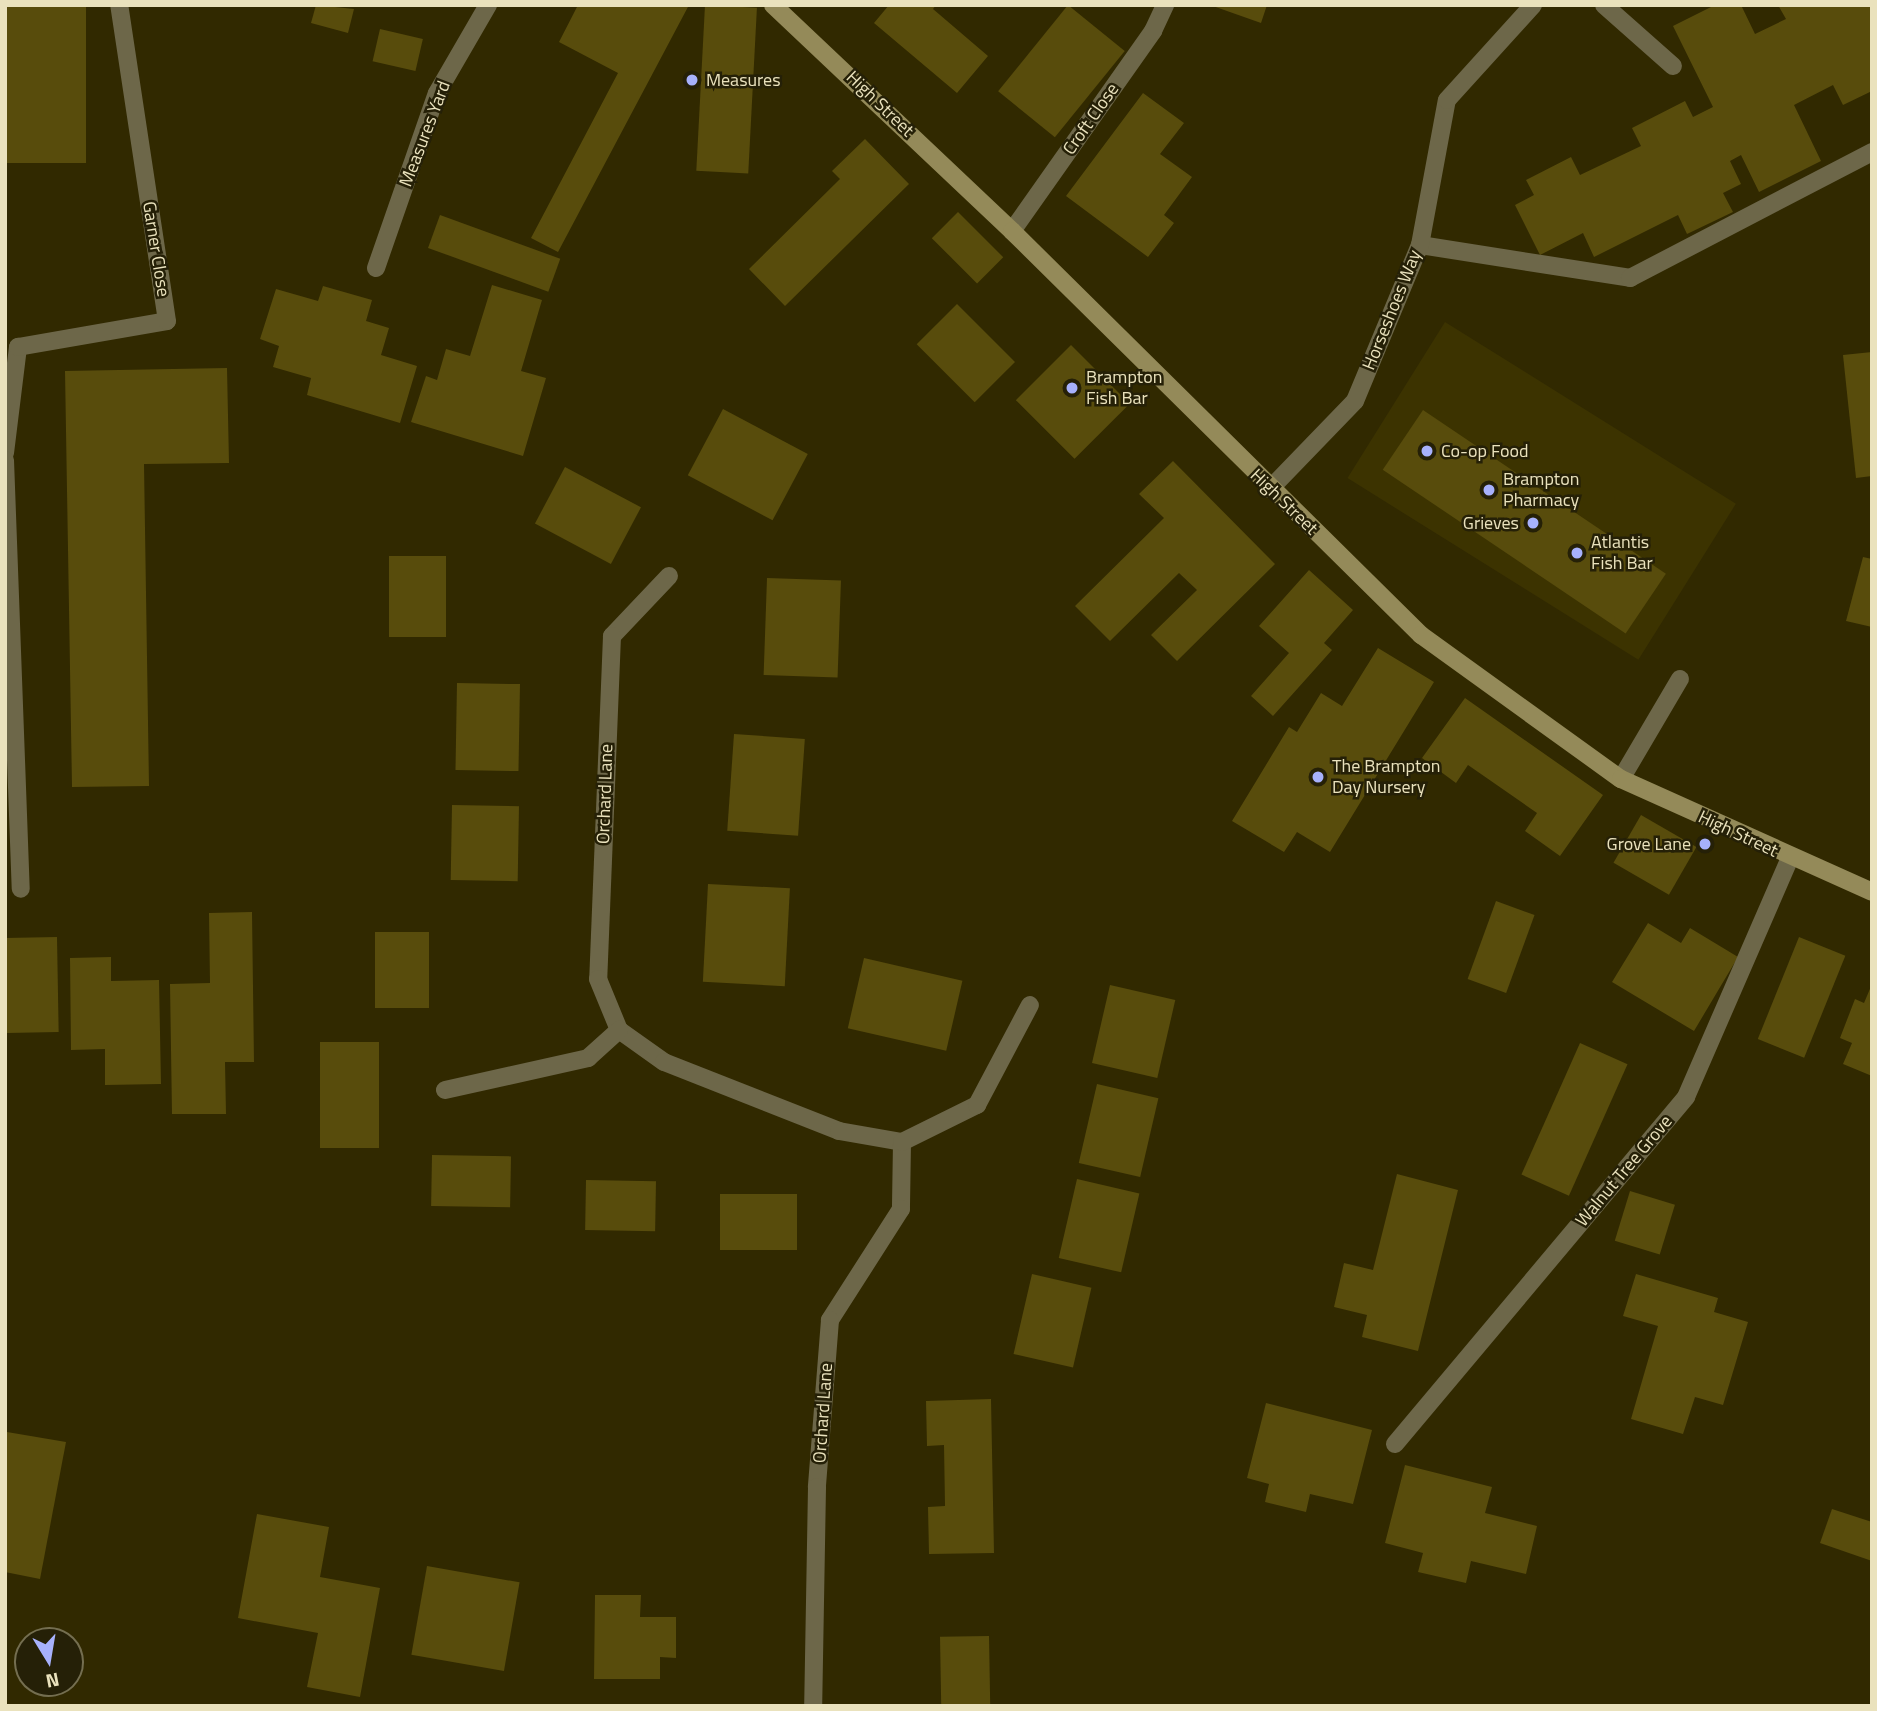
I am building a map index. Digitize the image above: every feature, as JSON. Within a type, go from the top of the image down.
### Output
[{"type":"street","name":"Garner Close","points":[[5,453],[18,347],[167,321],[119,5]]},
{"type":"street","name":"Measures Yard","points":[[376,268],[437,93],[488,5]]},
{"type":"street","name":"High Street","points":[[773,5],[1012,231],[1270,489],[1422,635],[1621,779],[1790,859],[1872,892]]},
{"type":"street","name":"Croft Close","points":[[1012,231],[1153,31],[1166,5]]},
{"type":"street","name":"Horseshoes Way","points":[[1270,489],[1354,401],[1420,244],[1447,100],[1533,5]]},
{"type":"street","points":[[1604,5],[1674,66]]},
{"type":"street","points":[[1420,244],[1630,278],[1872,152]]},
{"type":"street","points":[[5,460],[21,889]]},
{"type":"street","name":"Orchard Lane","points":[[619,1030],[598,979],[612,636],[668,576]]},
{"type":"street","points":[[1621,779],[1680,679]]},
{"type":"street","name":"Walnut Tree Grove","points":[[1395,1444],[1686,1097],[1790,859]]},
{"type":"street","points":[[445,1090],[588,1058],[619,1030],[664,1062],[839,1131],[902,1142],[977,1105],[1030,1006]]},
{"type":"street","name":"Orchard Lane","points":[[813,1706],[817,1487],[830,1320],[901,1209],[902,1142]]},
{"type":"shaded area","points":[[1445,322],[1736,504],[1638,660],[1347,478]]},
{"type":"building","points":[[5,5],[86,5],[86,163],[5,163]]},
{"type":"building","points":[[316,5],[354,9],[348,33],[311,23]]},
{"type":"building","points":[[578,5],[689,5],[558,252],[531,238],[618,73],[559,42]]},
{"type":"building","points":[[705,5],[757,8],[748,173],[696,171]]},
{"type":"building","points":[[889,5],[936,5],[933,9],[988,56],[957,93],[874,23]]},
{"type":"building","points":[[1068,5],[1125,51],[1055,137],[998,91]]},
{"type":"building","points":[[1210,5],[1267,5],[1261,23]]},
{"type":"building","points":[[1715,5],[1741,5],[1755,34],[1786,19],[1778,5],[1872,5],[1872,91],[1843,105],[1833,85],[1794,105],[1821,161],[1759,192],[1741,155],[1730,161],[1741,184],[1723,193],[1733,212],[1687,234],[1678,215],[1594,257],[1583,233],[1540,255],[1515,205],[1534,195],[1526,180],[1571,157],[1580,175],[1641,146],[1632,128],[1685,101],[1693,117],[1713,107],[1673,26]]},
{"type":"building","points":[[380,29],[423,39],[415,71],[373,61]]},
{"type":"building","points":[[1143,93],[1184,123],[1160,154],[1192,177],[1164,215],[1174,223],[1148,257],[1066,196]]},
{"type":"building","points":[[865,139],[909,184],[785,306],[749,269],[840,179],[832,171]]},
{"type":"building","points":[[958,212],[1003,257],[977,283],[932,238]]},
{"type":"building","points":[[440,215],[560,259],[548,292],[428,248]]},
{"type":"building","points":[[492,285],[542,300],[521,371],[546,378],[523,456],[411,422],[426,376],[437,380],[446,349],[470,356]]},
{"type":"building","points":[[323,286],[372,300],[366,321],[389,328],[381,355],[417,366],[400,423],[307,395],[311,378],[273,367],[279,346],[260,339],[276,289],[318,301]]},
{"type":"building","points":[[957,304],[1015,362],[975,402],[917,344]]},
{"type":"building","points":[[1071,345],[1130,404],[1075,459],[1016,400]]},
{"type":"building","points":[[1872,352],[1872,476],[1856,478],[1843,355]]},
{"type":"building","points":[[227,368],[229,463],[144,464],[149,786],[72,787],[65,371]]},
{"type":"building","points":[[723,409],[808,454],[773,520],[688,475]]},
{"type":"building","points":[[1423,410],[1666,574],[1626,634],[1383,470]]},
{"type":"building","points":[[1173,461],[1275,564],[1177,661],[1151,635],[1197,590],[1179,573],[1110,641],[1075,606],[1164,518],[1139,494]]},
{"type":"building","points":[[565,467],[641,507],[611,564],[535,524]]},
{"type":"building","points":[[389,556],[446,556],[446,637],[389,637]]},
{"type":"building","points":[[1863,557],[1872,559],[1872,627],[1846,621]]},
{"type":"building","points":[[1309,570],[1353,610],[1324,643],[1332,650],[1273,716],[1251,696],[1289,653],[1259,626]]},
{"type":"building","points":[[767,578],[841,581],[838,678],[764,675]]},
{"type":"building","name":"The Brampton Day Nursery","points":[[1378,648],[1434,682],[1330,852],[1297,832],[1284,852],[1232,821],[1289,727],[1297,732],[1321,693],[1342,706]]},
{"type":"building","points":[[457,683],[520,684],[518,771],[455,770]]},
{"type":"building","points":[[1465,698],[1603,795],[1560,856],[1525,831],[1537,813],[1468,765],[1456,783],[1422,758]]},
{"type":"building","points":[[734,734],[805,739],[798,836],[727,831]]},
{"type":"building","points":[[452,805],[519,806],[518,881],[451,880]]},
{"type":"building","points":[[1641,815],[1696,847],[1669,895],[1614,863]]},
{"type":"building","points":[[708,884],[790,888],[785,986],[703,982]]},
{"type":"building","points":[[1496,901],[1535,915],[1506,993],[1468,979]]},
{"type":"building","points":[[252,912],[254,1062],[225,1062],[226,1114],[172,1114],[170,984],[210,983],[209,913]]},
{"type":"building","points":[[1648,923],[1681,943],[1690,928],[1738,957],[1694,1031],[1612,982]]},
{"type":"building","points":[[375,932],[429,932],[429,1008],[375,1008]]},
{"type":"building","points":[[57,937],[59,1032],[7,1033],[5,938]]},
{"type":"building","points":[[1799,937],[1845,956],[1804,1058],[1758,1039]]},
{"type":"building","points":[[111,957],[111,981],[159,980],[161,1084],[105,1085],[105,1049],[71,1050],[70,958]]},
{"type":"building","points":[[864,958],[962,981],[946,1051],[848,1028]]},
{"type":"building","points":[[1872,984],[1872,1076],[1843,1064],[1852,1043],[1840,1038],[1855,999],[1864,1003]]},
{"type":"building","points":[[1110,985],[1175,1000],[1157,1078],[1092,1063]]},
{"type":"building","points":[[320,1042],[379,1042],[379,1148],[320,1148]]},
{"type":"building","points":[[1580,1043],[1628,1064],[1569,1196],[1521,1175]]},
{"type":"building","points":[[1097,1084],[1158,1098],[1140,1177],[1079,1163]]},
{"type":"building","points":[[432,1155],[511,1156],[510,1207],[431,1206]]},
{"type":"building","points":[[1397,1174],[1458,1190],[1418,1351],[1362,1337],[1367,1315],[1334,1307],[1344,1263],[1373,1270]]},
{"type":"building","points":[[1077,1179],[1139,1193],[1121,1272],[1059,1258]]},
{"type":"building","points":[[586,1180],[656,1181],[655,1231],[585,1230]]},
{"type":"building","points":[[1630,1191],[1675,1205],[1660,1254],[1615,1241]]},
{"type":"building","points":[[720,1194],[797,1194],[797,1250],[720,1250]]},
{"type":"building","points":[[1032,1274],[1091,1288],[1073,1368],[1014,1354]]},
{"type":"building","points":[[1636,1274],[1718,1298],[1714,1312],[1748,1322],[1723,1405],[1695,1397],[1683,1434],[1631,1419],[1658,1326],[1623,1316]]},
{"type":"building","points":[[991,1399],[994,1553],[929,1554],[928,1507],[945,1506],[944,1445],[927,1446],[926,1401]]},
{"type":"building","points":[[1266,1403],[1372,1430],[1353,1504],[1310,1494],[1306,1512],[1265,1502],[1269,1484],[1247,1478]]},
{"type":"building","points":[[7,1432],[66,1442],[40,1579],[5,1572]]},
{"type":"building","points":[[1405,1465],[1492,1487],[1485,1513],[1537,1526],[1526,1574],[1471,1561],[1466,1583],[1418,1572],[1423,1553],[1385,1543]]},
{"type":"building","points":[[1832,1509],[1872,1522],[1872,1561],[1820,1543]]},
{"type":"building","points":[[257,1514],[329,1527],[320,1577],[380,1588],[360,1697],[307,1687],[318,1633],[238,1618]]},
{"type":"building","points":[[427,1566],[520,1582],[504,1671],[411,1655]]},
{"type":"building","points":[[595,1595],[641,1595],[640,1617],[676,1617],[676,1658],[660,1657],[660,1679],[594,1679]]},
{"type":"building","points":[[989,1636],[990,1706],[941,1706],[940,1637]]},
{"type":"place","name":"Measures","points":[[692,80]]},
{"type":"place","name":"Brampton Fish Bar","points":[[1072,388]]},
{"type":"place","name":"Co-op Food","points":[[1427,451]]},
{"type":"place","name":"Brampton Pharmacy","points":[[1489,490]]},
{"type":"place","name":"Grieves","points":[[1533,523]]},
{"type":"place","name":"Atlantis Fish Bar","points":[[1577,553]]},
{"type":"place","name":"The Brampton Day Nursery","points":[[1318,777]]},
{"type":"place","name":"Grove Lane","points":[[1705,844]]}]
